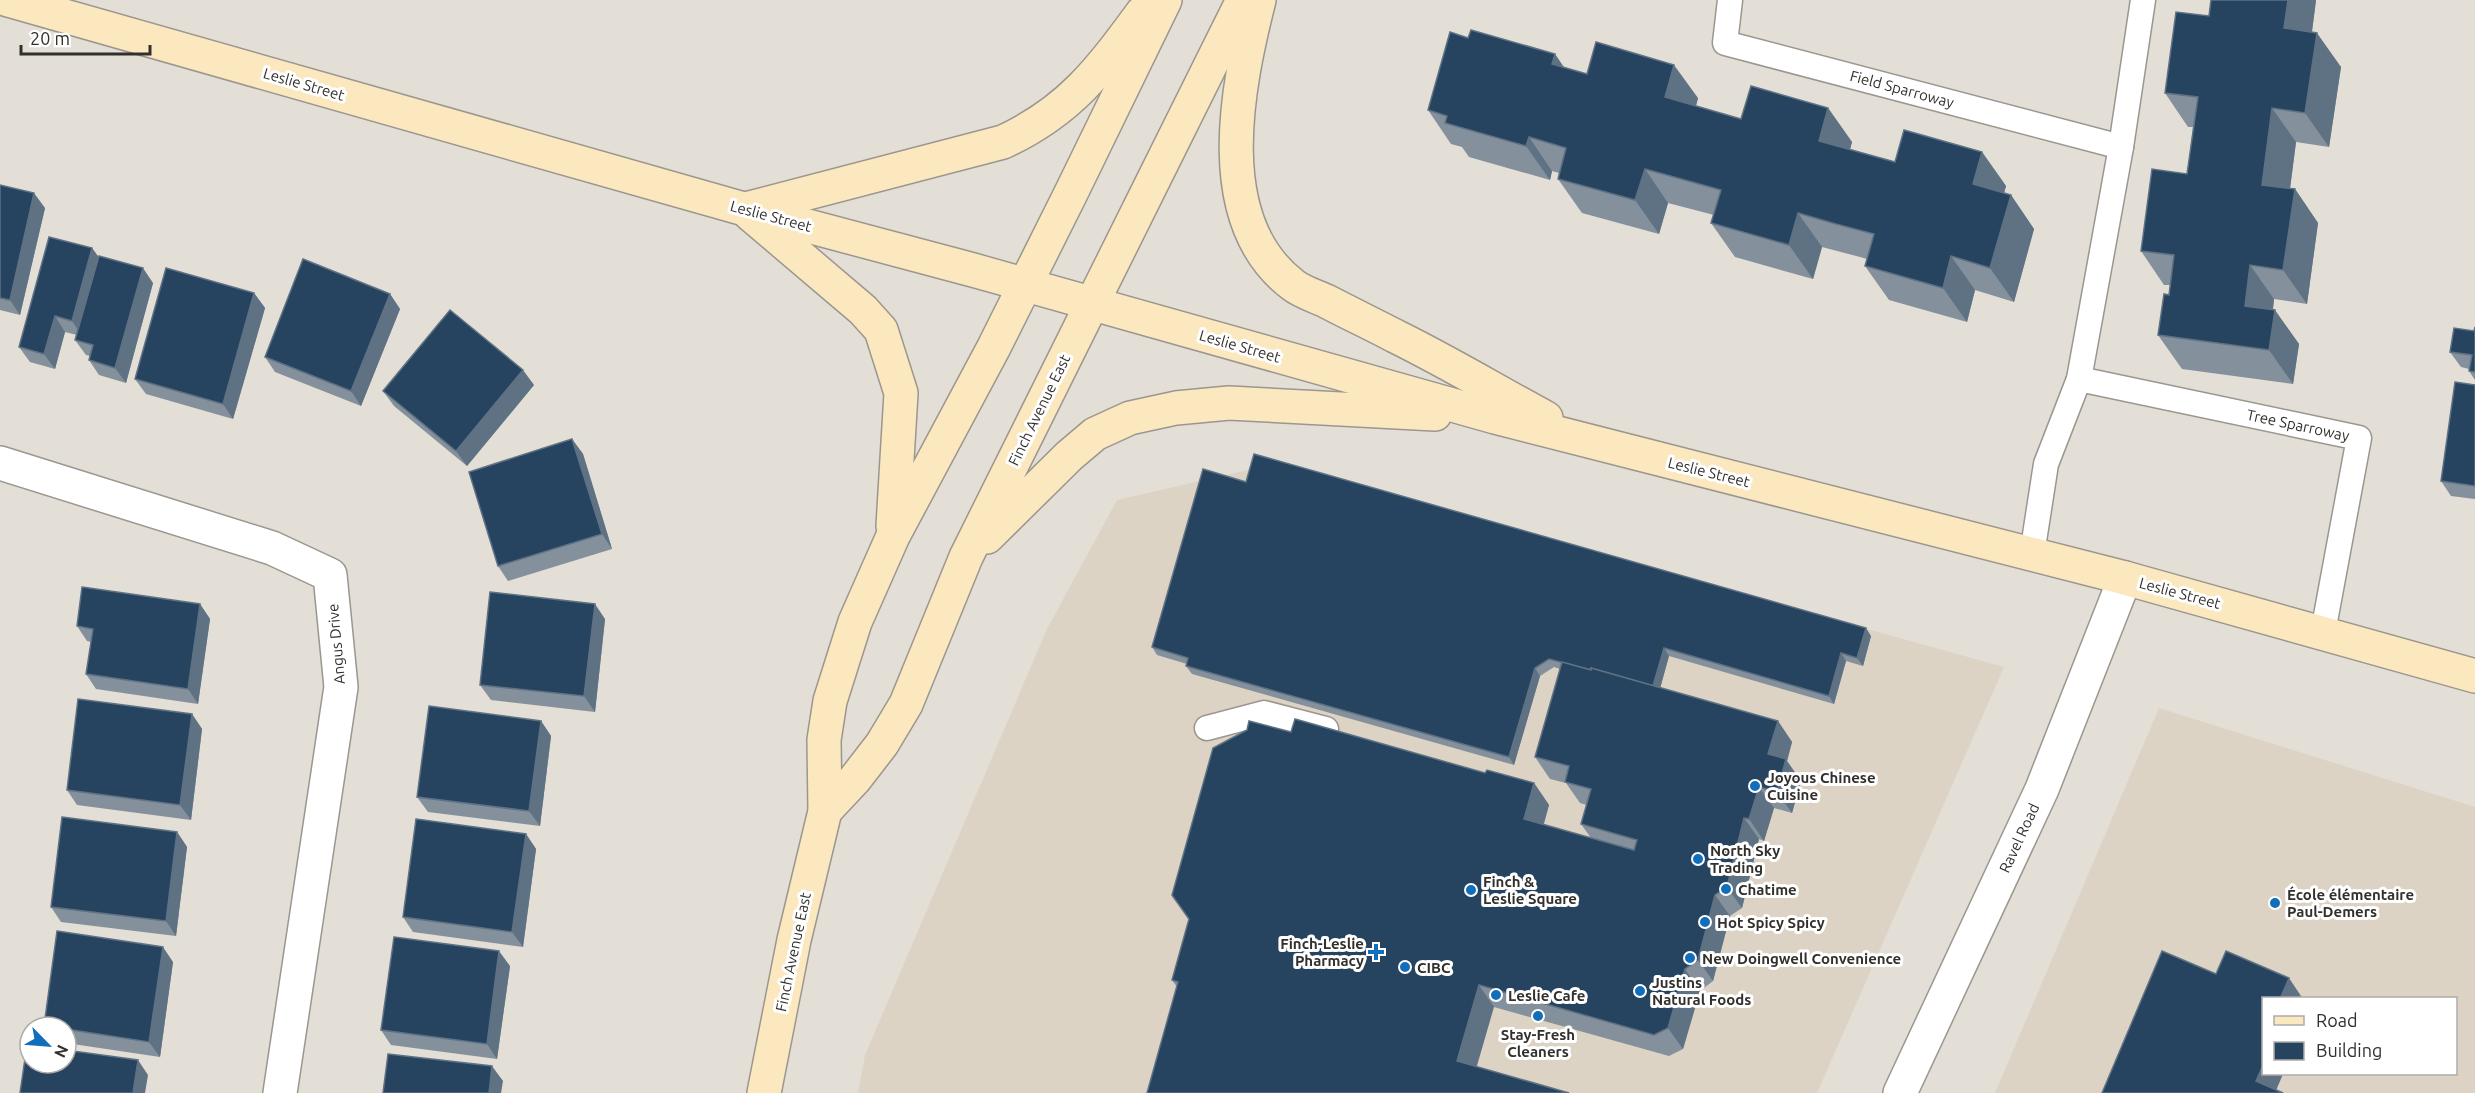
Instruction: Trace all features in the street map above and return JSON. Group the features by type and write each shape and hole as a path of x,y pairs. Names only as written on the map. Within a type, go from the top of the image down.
{"main road":[{"name":"Leslie Street","path":"8,0 744,209 1495,417 2125,578 2475,676"},
{"path":"744,209 1003,142 1032,128 1066,104 1100,70 1152,0"},
{"name":"Finch Avenue East","path":"764,1093 794,940 825,811 824,740 830,701 855,622 892,536 1025,285 1165,0"},
{"name":"Finch Avenue East","path":"825,811 855,779 882,744 906,704 966,557 1243,0"},
{"path":"1259,0 1240,91 1235,148 1239,184 1247,219 1267,259 1294,286 1409,343 1587,441"},
{"path":"744,209 863,310 881,330 901,393 892,536"},
{"path":"966,557 1069,456 1095,435 1130,418 1176,408 1229,403 1495,417"}],"street":[{"name":"Angus Drive","path":"0,463 272,548 330,575 341,687 279,1093"},
{"name":"Ravel Road","path":"1900,1093 2042,789 2125,578"}],"lane":[{"name":"Field Sparroway","path":"1730,0 1725,43 2121,147"},
{"path":"2032,554 2046,464 2079,379 2121,147 2143,0"},
{"name":"Tree Sparroway","path":"2079,379 2359,438 2323,632"},
{"path":"1207,728 1264,712 1345,735"}],"shaded area":[{"path":"1274,464 2004,667 1817,1093 858,1093 865,1055 1047,629 1117,500"},
{"name":"École élémentaire Paul-Demers","path":"2159,708 2475,807 2475,1093 1995,1093"}],"building":[{"path":"2211,0 2288,0 2284,28 2317,33 2305,113 2272,108 2262,185 2295,189 2283,270 2250,265 2245,306 2275,310 2269,350 2158,335 2164,294 2169,295 2174,255 2141,251 2152,169 2187,174 2198,97 2165,93 2176,12 2209,16"},
{"path":"1471,30 1555,54 1552,64 1587,74 1596,42 1674,65 1665,97 1741,119 1751,86 1828,108 1819,141 1895,162 1904,130 1982,152 1973,184 2011,195 1990,268 1951,256 1943,288 1865,266 1874,234 1798,213 1789,245 1711,223 1721,190 1645,169 1635,200 1558,179 1566,148 1529,137 1526,146 1445,123 1447,116 1428,110 1450,32 1468,38"},
{"path":"0,185 34,193 10,300 0,298"},
{"path":"49,237 92,248 72,321 55,316 44,354 19,347"},
{"path":"99,256 143,268 115,368 89,360 93,345 75,340"},
{"path":"303,259 390,294 351,391 265,357"},
{"path":"166,268 254,293 223,404 135,379"},
{"path":"450,310 523,370 456,451 383,391"},
{"path":"2475,327 2475,372 2469,371 2472,355 2450,352 2454,328 2474,331"},
{"path":"2455,382 2475,385 2475,486 2441,481"},
{"path":"572,439 602,534 498,566 469,472"},
{"path":"1254,454 1866,628 1857,658 1841,653 1829,696 1664,648 1653,686 1591,668 1591,670 1549,659 1535,668 1509,757 1186,666 1188,658 1152,647 1203,469 1246,482"},
{"path":"82,587 200,604 188,689 86,674 93,629 77,626"},
{"path":"490,592 595,604 584,696 480,685"},
{"name":"Finch & Leslie Square","path":"1562,662 1591,670 1591,668 1778,721 1768,754 1786,759 1777,792 1759,787 1749,819 1744,818 1727,887 1715,895 1698,960 1685,969 1668,1028 1654,1035 1479,985 1457,1061 1569,1093 1147,1093 1178,982 1172,980 1189,919 1172,895 1213,748 1247,730 1249,721 1291,732 1295,719 1485,773 1487,770 1534,783 1524,819 1634,850 1637,840 1581,824 1591,789 1565,782 1569,766 1535,757"},
{"path":"78,699 192,714 180,805 67,790"},
{"path":"429,706 541,721 529,811 417,797"},
{"path":"62,817 177,832 166,921 51,907"},
{"path":"416,819 526,834 512,932 403,917"},
{"path":"57,931 163,947 149,1042 78,1031 78,1015 46,1015"},
{"path":"394,937 499,951 487,1044 381,1030"},
{"path":"2162,951 2216,974 2226,951 2289,978 2281,997 2262,997 2262,1068 2256,1081 2283,1093 2102,1093"},
{"path":"78,1052 138,1060 133,1093 20,1093 23,1075 78,1075"},
{"path":"388,1054 492,1066 489,1093 383,1093"}],"place":[{"name":"Joyous Chinese Cuisine","path":"1755,786"},
{"name":"North Sky Trading","path":"1698,859"},
{"name":"Chatime","path":"1726,889"},
{"name":"Finch & Leslie Square","path":"1471,890"},
{"name":"École élémentaire Paul-Demers","path":"2275,903"},
{"name":"Hot Spicy Spicy","path":"1705,922"},
{"name":"Finch-Leslie Pharmacy","path":"1376,952"},
{"name":"New Doingwell Convenience","path":"1690,958"},
{"name":"CIBC","path":"1405,967"},
{"name":"Justins Natural Foods","path":"1640,991"},
{"name":"Leslie Cafe","path":"1496,995"},
{"name":"Stay-Fresh Cleaners","path":"1538,1016"}]}
